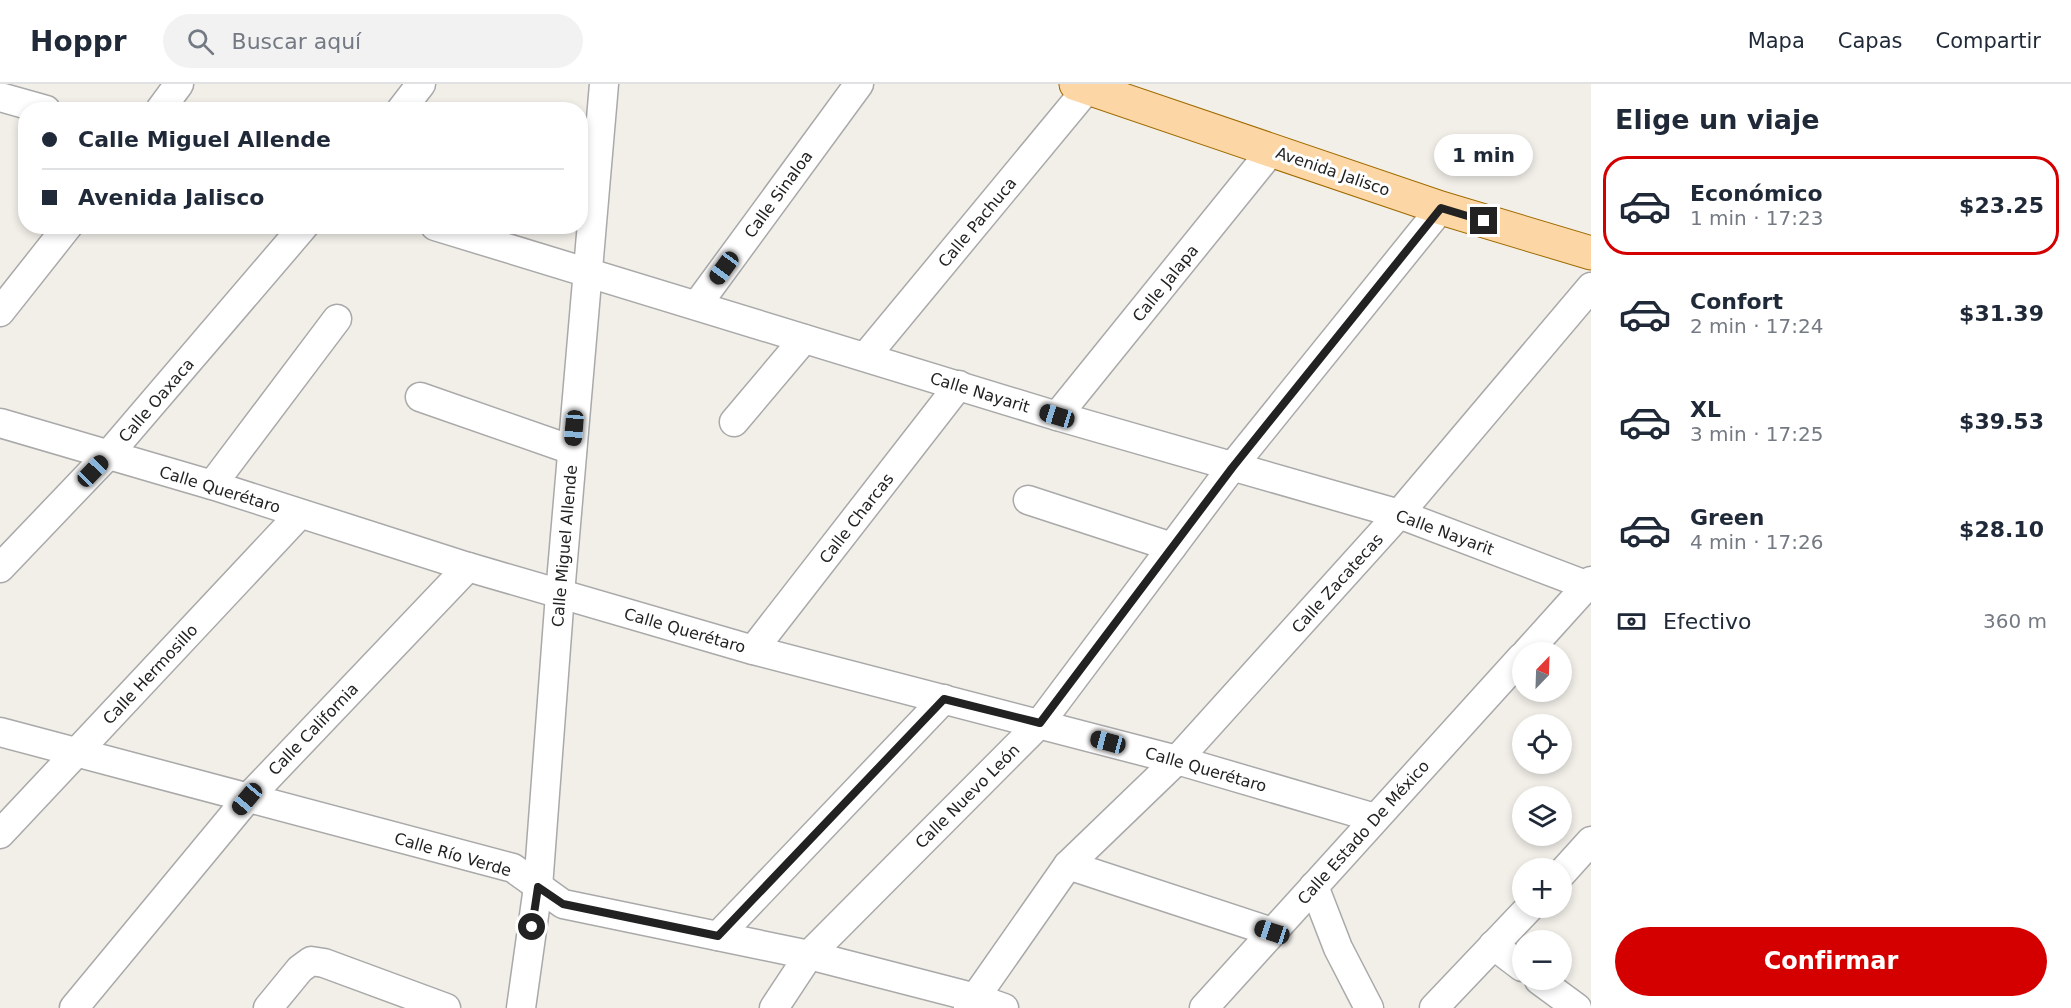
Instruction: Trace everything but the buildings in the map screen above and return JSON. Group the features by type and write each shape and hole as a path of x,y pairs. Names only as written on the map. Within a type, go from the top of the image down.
{"main road":[{"name":"Avenida Jalisco","path":"1085,85 1441,208 1591,253"}],"street":[{"path":"166,102 179,84"},
{"path":"407,102 421,84"},
{"name":"Calle Miguel Allende","path":"521,1008 538,887 560,594 604,84"},
{"name":"Calle Sinaloa","path":"697,305 859,84"},
{"name":"Calle Pachuca","path":"866,356 1085,85"},
{"path":"0,97 18,102"},
{"name":"Calle Jalapa","path":"1057,416 1272,150"},
{"name":"Calle Nuevo León","path":"774,1008 809,955 1040,723 1232,468 1441,208"},
{"path":"0,312 62,234"},
{"name":"Calle Oaxaca","path":"0,568 108,455 297,234"},
{"name":"Calle Nayarit","path":"461,234 1057,416 1399,514 1590,584"},
{"name":"Calle Zacatecas","path":"972,1003 1068,865 1177,760 1399,514 1591,287"},
{"path":"212,485 337,320"},
{"path":"734,422 804,339"},
{"name":"Calle Charcas","path":"753,650 959,385"},
{"path":"420,397 572,450"},
{"name":"Calle Querétaro","path":"0,423 212,485 468,567 753,650 1177,760 1375,819"},
{"path":"1028,500 1172,547"},
{"name":"Calle Hermosillo","path":"0,834 300,514"},
{"name":"Calle California","path":"74,1008 247,799 468,567"},
{"path":"1536,642 1590,584"},
{"name":"Calle Estado De México","path":"1204,1008 1512,668"},
{"path":"718,936 944,699"},
{"name":"Calle Río Verde","path":"0,732 513,868 563,904 809,955 972,1003 1005,1008"},
{"path":"1572,862 1591,841"},
{"path":"1068,865 1272,932"},
{"path":"1314,886 1338,948 1369,1008"},
{"path":"1434,1008 1519,918"},
{"path":"1493,945 1512,959"},
{"path":"268,1008 300,969 311,962 324,963 446,1008"},
{"path":"1553,990 1577,1008"}],"route":[{"path":"532,927 538,887 563,904 718,936 944,699 1040,723 1232,468 1441,208 1484,221"}]}
